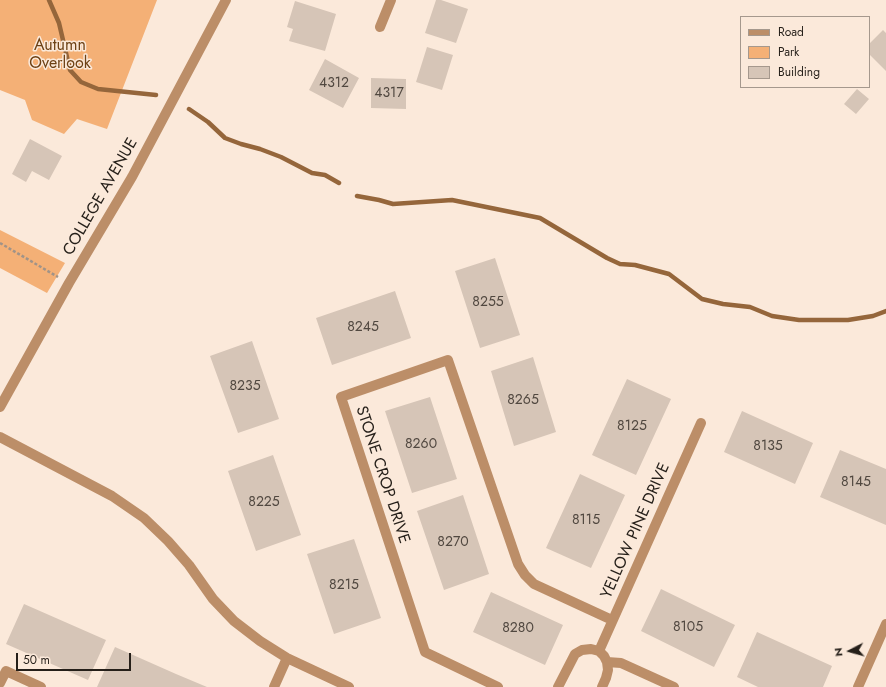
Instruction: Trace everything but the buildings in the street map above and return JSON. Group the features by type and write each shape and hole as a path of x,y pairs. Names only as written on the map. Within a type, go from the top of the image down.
{"street":[{"name":"COLLEGE AVENUE","path":"0,407 68,283 132,177 226,0"},
{"path":"380,27 391,0"},
{"name":"STONE CROP DRIVE","path":"498,687 425,652 341,398 448,360 518,564 525,576 534,584 612,620"},
{"name":"YELLOW PINE DRIVE","path":"599,651 700,423"},
{"path":"0,437 112,496 144,518 168,541 189,565 213,599 234,620 260,641 287,658 349,687"},
{"path":"858,687 886,624"},
{"path":"558,687 575,654 582,650 591,649 599,651 607,662 608,670 602,687"},
{"path":"274,687 287,658"},
{"path":"607,662 621,663 674,687"},
{"path":"0,683 6,671 41,687"}],"path":[{"path":"0,243 68,283"}],"green space":[{"name":"Autumn Overlook","path":"0,0 157,0 107,129 77,119 64,134 32,120 25,100 0,90"},
{"path":"0,230 65,263 47,293 0,268"}],"waterway":[{"path":"49,0 59,23 70,70 81,82 98,89 156,95"},
{"path":"189,109 208,122 225,138 281,157 312,173 325,175 339,183"},
{"path":"357,196 393,204 452,200 540,218 607,258 620,264 635,265 669,274 702,299 723,304 750,307 772,316 799,320 848,320 873,316 886,311"}]}
